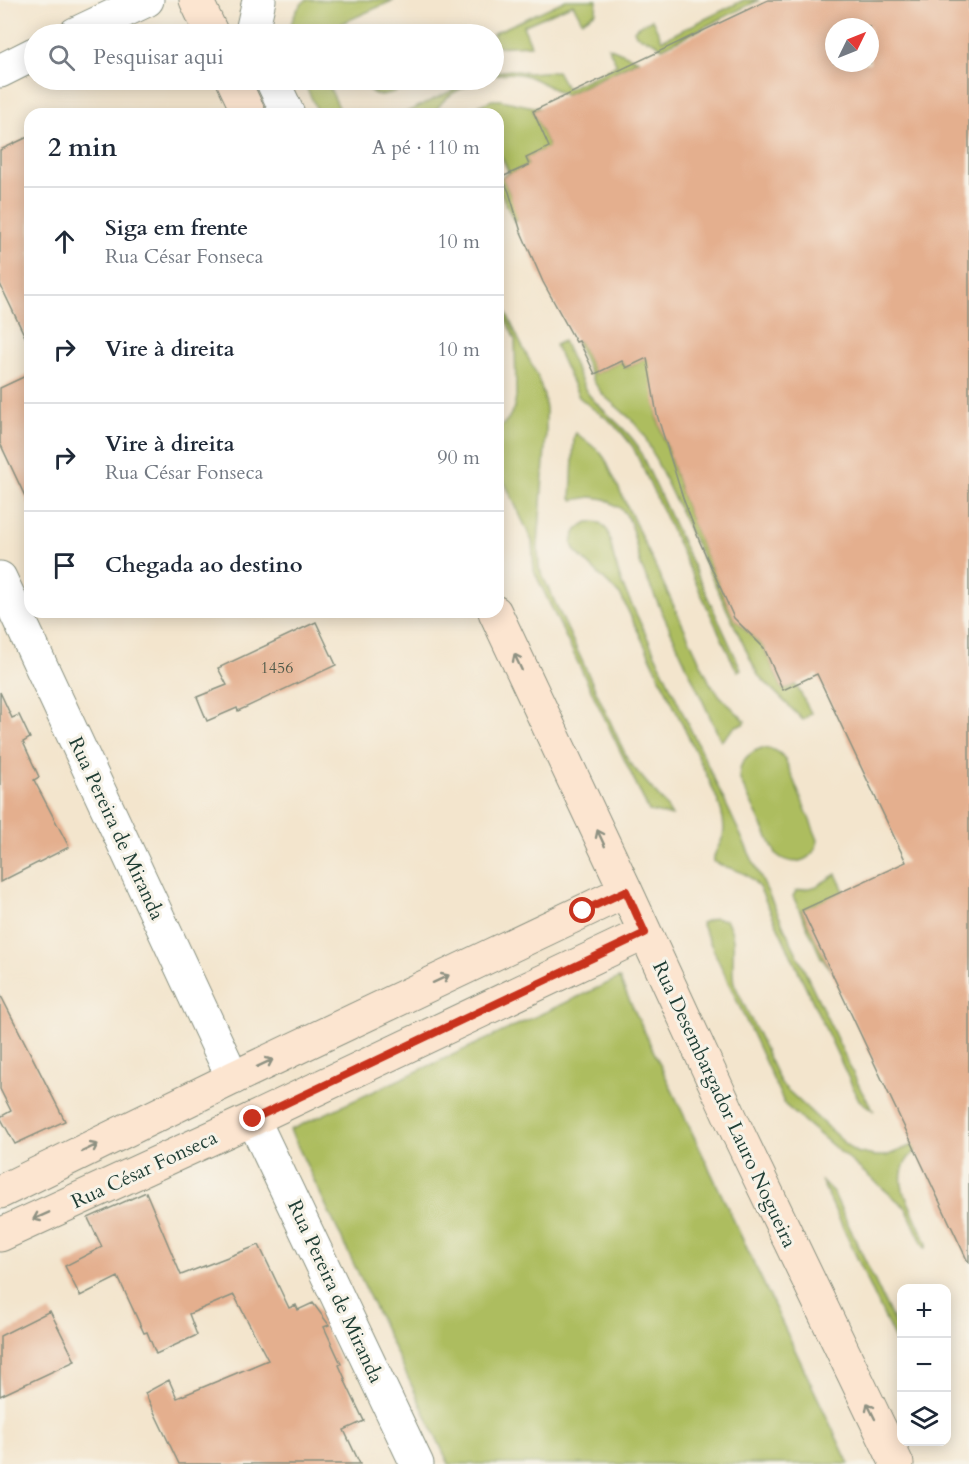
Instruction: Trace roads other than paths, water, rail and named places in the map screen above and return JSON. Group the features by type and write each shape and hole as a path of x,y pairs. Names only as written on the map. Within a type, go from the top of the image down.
{"street":[{"path":"96,24 147,0"},
{"path":"196,0 207,24"},
{"path":"254,24 259,0"},
{"path":"0,71 24,59"},
{"path":"238,90 246,108"},
{"path":"277,90 285,108"},
{"name":"Rua Pereira de Miranda","path":"0,578 233,1078"},
{"name":"Rua Desembargador Lauro Nogueira","path":"498,618 734,1125 897,1464"},
{"name":"Rua César Fonseca","path":"0,1192 626,891"},
{"name":"Rua César Fonseca","path":"0,1235 253,1119 645,933"},
{"name":"Rua Pereira de Miranda","path":"253,1119 417,1464"}]}
